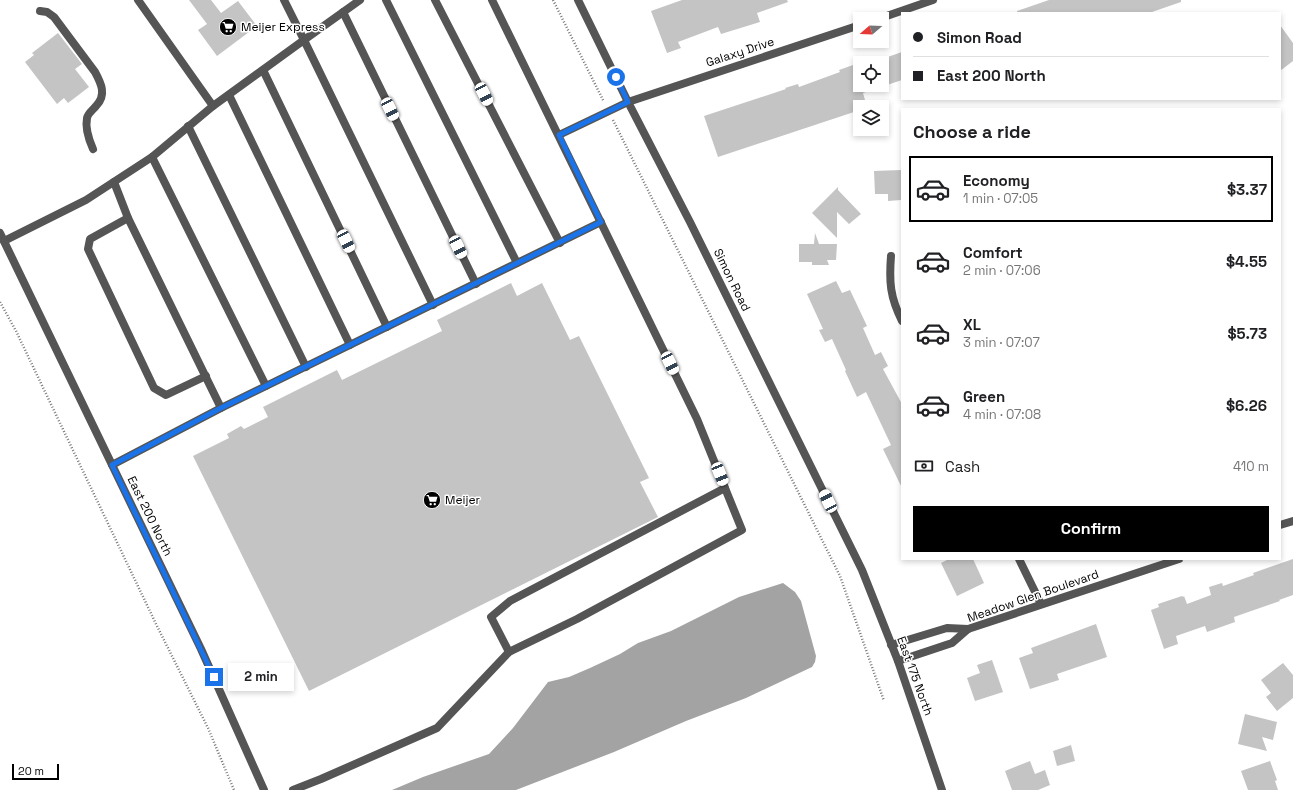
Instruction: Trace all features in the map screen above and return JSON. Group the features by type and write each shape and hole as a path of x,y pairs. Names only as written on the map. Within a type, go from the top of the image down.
{"street":[{"path":"138,0 213,106"},
{"path":"284,0 433,305"},
{"path":"4,241 86,200 152,157 213,106 360,0"},
{"path":"386,0 517,263"},
{"path":"435,0 560,242"},
{"path":"293,790 437,728 509,652 577,619 742,530 697,419 492,0"},
{"name":"Simon Road","path":"578,0 628,102 690,222 862,570"},
{"path":"889,15 933,0"},
{"path":"40,11 47,12 54,17 100,81 102,88 101,101 91,111 87,118 89,139 93,149"},
{"path":"343,12 476,284"},
{"name":"Galaxy Drive","path":"559,135 628,102 853,27"},
{"path":"263,70 387,327"},
{"path":"229,94 350,345"},
{"path":"188,126 306,367"},
{"path":"152,157 266,386"},
{"path":"114,182 128,218 221,408"},
{"path":"128,218 90,239 88,249 154,388 166,395 206,376"},
{"path":"112,465 221,408 601,222"},
{"name":"East 200 North","path":"0,233 201,649 264,790"},
{"path":"891,256 891,290 894,305 901,319"},
{"path":"509,652 491,617 510,600 725,488"},
{"path":"1281,525 1293,521"},
{"path":"1019,560 1041,604"},
{"name":"Meadow Glen Boulevard","path":"898,661 952,643 968,629 1176,560"},
{"name":"East 175 North","path":"862,570 898,661 942,790"},
{"path":"891,645 947,628 968,629"}],"path":[{"path":"553,0 590,73"},
{"path":"625,142 840,576 884,701"},
{"path":"0,302 16,331 157,626 208,728 234,790"}],"shaded area":[{"path":"783,583 795,592 801,601 816,656 812,667 746,698 516,790 392,790 423,777 489,754 513,728 548,682 569,677 590,668 620,654 638,643 671,631 739,597"}],"building":[{"path":"189,0 211,0 221,13 238,1 257,26 217,56 198,30 207,24"},
{"path":"682,0 787,0 788,2 757,13 760,22 721,34 718,27 678,42 681,48 667,53 651,11"},
{"path":"1049,0 1181,0 1181,2 1152,12 1017,11"},
{"path":"1281,26 1293,43 1293,61 1281,70"},
{"path":"58,33 82,64 75,69 89,87 68,103 64,98 57,104 25,62 34,55 32,53"},
{"path":"901,52 901,80 889,84 889,56"},
{"path":"853,65 853,92 866,92 863,93 865,100 853,100 853,112 718,157 704,116 798,84 799,87 840,72 839,70"},
{"path":"901,170 901,200 888,201 888,194 875,194 874,171"},
{"path":"838,187 838,190 861,214 849,224 837,212 837,238 812,213"},
{"path":"815,233 819,244 837,244 836,260 827,260 829,265 812,265 812,262 799,262 799,244 814,244"},
{"path":"836,281 842,293 850,290 867,326 863,328 875,355 881,352 888,366 883,369 901,402 901,486 883,449 891,445 866,392 857,397 832,339 825,342 819,330 823,329 807,294"},
{"name":"Meijer","path":"511,283 517,296 542,283 570,340 579,336 649,478 640,482 658,517 309,691 193,456 229,438 227,434 241,426 244,429 268,417 263,407 337,370 342,380 442,331 437,320"},
{"path":"1293,559 1293,595 1234,617 1235,622 1207,632 1205,626 1176,636 1178,644 1164,649 1151,610 1159,607 1158,604 1184,596 1187,604 1211,595 1209,587 1222,583 1223,586 1254,575 1253,573"},
{"path":"947,560 973,560 984,583 957,596 941,563"},
{"path":"1096,624 1107,657 1057,674 1059,680 1030,689 1019,658 1033,653 1031,648"},
{"path":"992,660 1003,692 975,701 967,678 980,673 977,665"},
{"path":"1283,663 1293,675 1293,698 1277,711 1266,697 1271,693 1261,680"},
{"path":"1245,714 1277,722 1273,740 1262,737 1267,751 1238,744"},
{"path":"1071,745 1075,761 1057,766 1053,751"},
{"path":"1030,761 1035,774 1045,770 1050,785 1038,790 1012,790 1005,771"},
{"path":"1270,761 1277,780 1275,781 1278,790 1248,790 1241,771"}],"place":[{"name":"Meijer Express","path":"228,27"},
{"name":"Meijer","path":"432,500"}],"route":[{"path":"214,677 112,465 221,408 601,222 559,135 628,102 616,77"}]}
